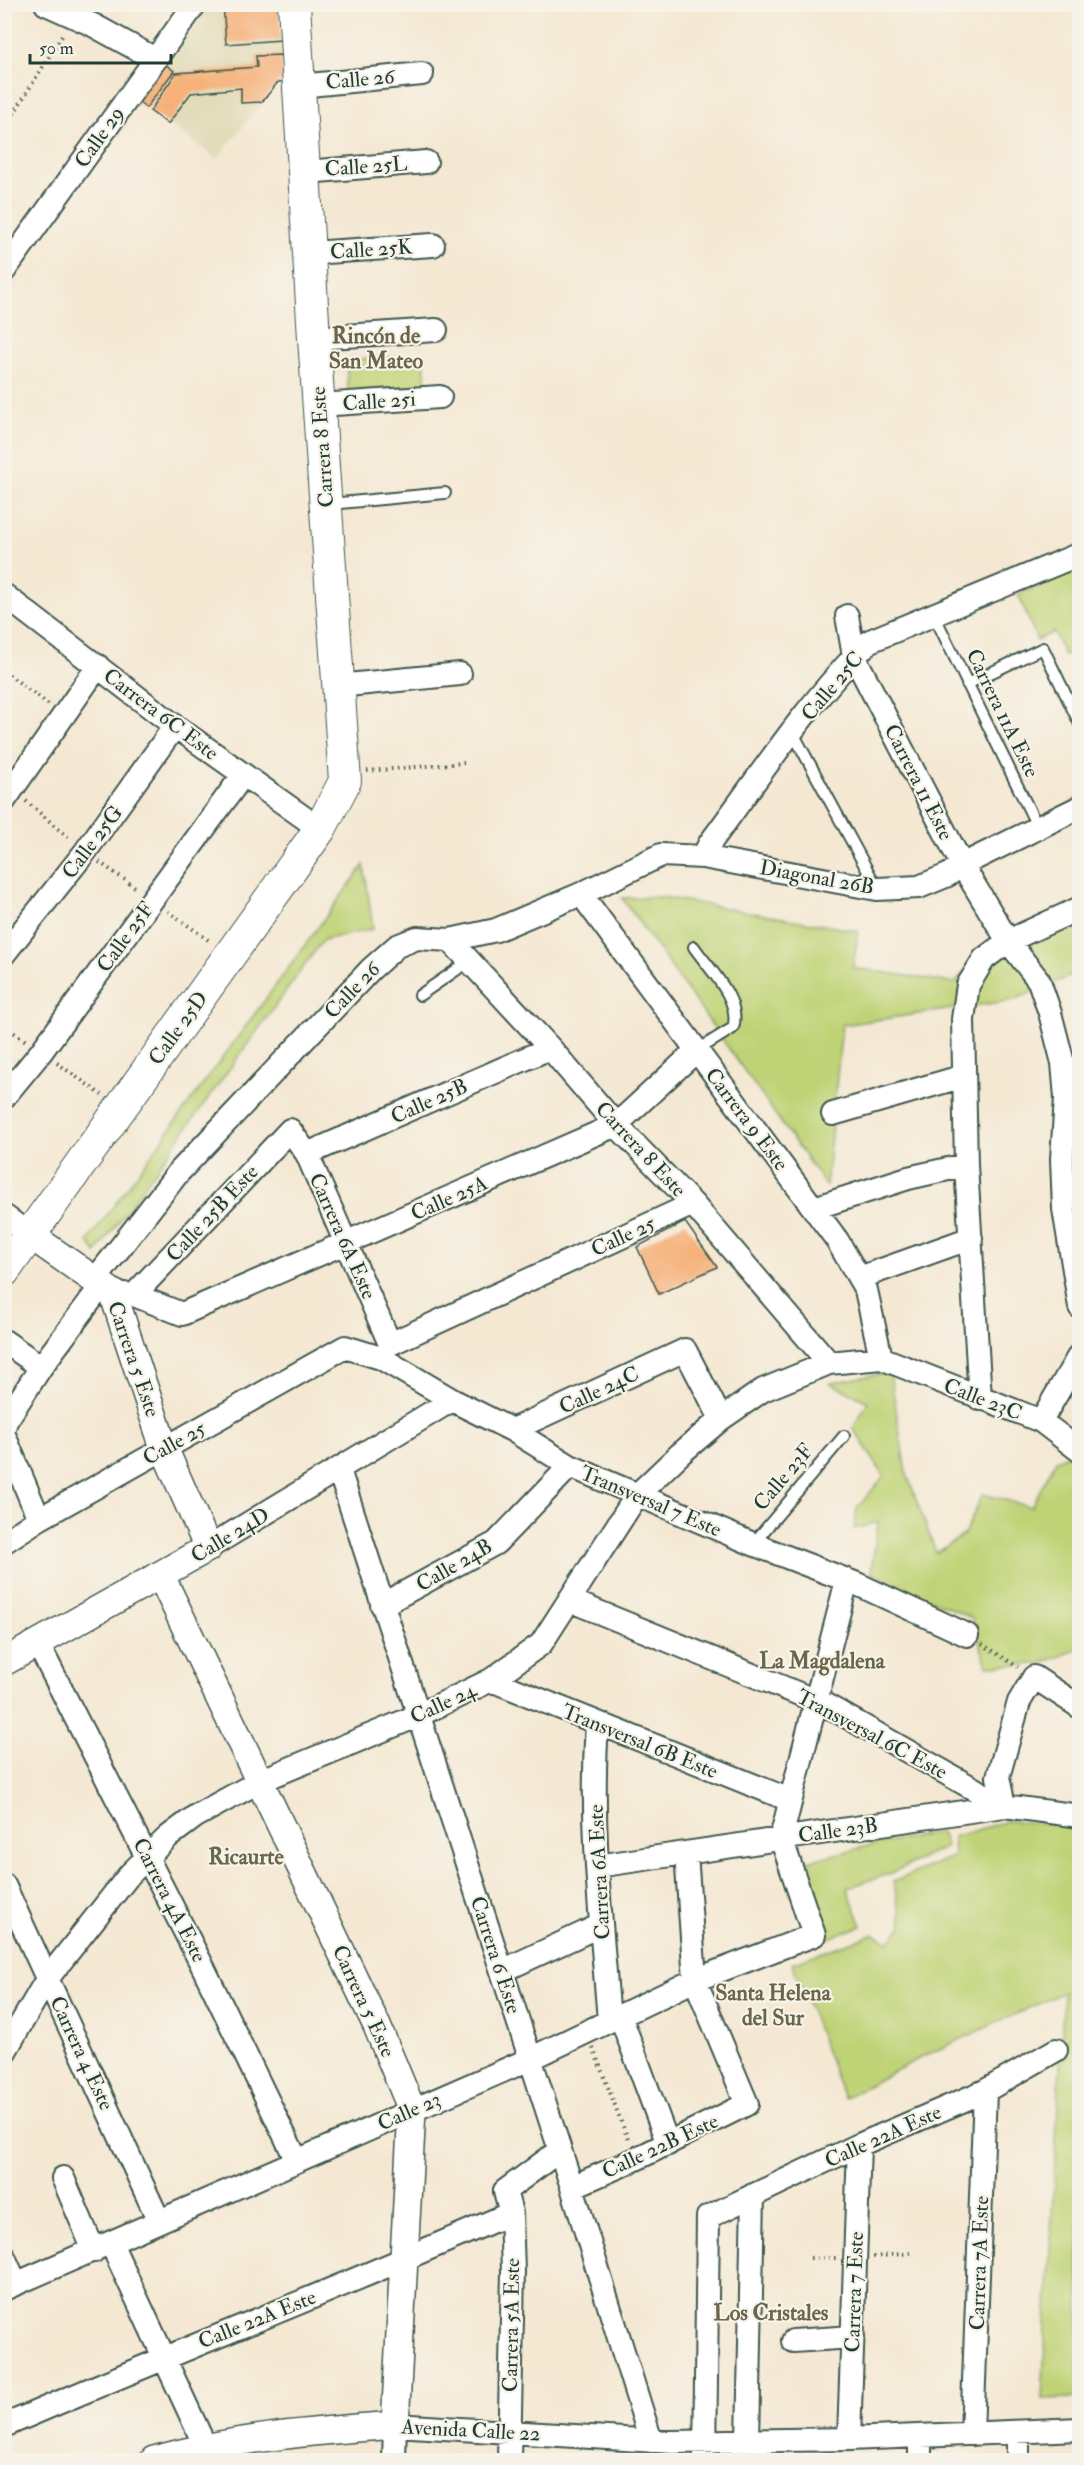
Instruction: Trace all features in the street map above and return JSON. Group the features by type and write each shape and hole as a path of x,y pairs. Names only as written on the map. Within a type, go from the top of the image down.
{"main road":[{"name":"Carrera 8 Este","path":"294,4 337,686 346,777"},
{"name":"Calle 25D","path":"4,1271 320,829 346,777"}],"street":[{"path":"46,4 154,58"},
{"name":"Calle 29","path":"4,271 154,58 195,4"},
{"name":"Calle 26","path":"299,86 422,74"},
{"name":"Calle 25L","path":"306,172 426,162"},
{"name":"Calle 25K","path":"310,253 432,245"},
{"path":"314,338 436,330"},
{"name":"Calle 25i","path":"319,405 440,397"},
{"name":"Calle 25C","path":"703,857 710,843 793,733 854,656 870,641 1080,554"},
{"name":"Carrera 6C Este","path":"4,595 175,726 320,829"},
{"name":"Carrera 11 Este","path":"847,616 854,656 962,865 1008,941 1039,981 1063,1063 1066,1098 1062,1159 1064,1209 1080,1307"},
{"path":"9,795 98,666"},
{"path":"337,686 460,674"},
{"name":"Calle 25G","path":"4,954 85,852 175,726"},
{"name":"Calle 25F","path":"4,1097 41,1052 243,775"},
{"path":"962,865 1080,807"},
{"name":"Calle 26","path":"111,1289 178,1173 371,969 397,946 417,938 450,940 496,930 581,894 661,855 703,857"},
{"name":"Diagonal 26B","path":"703,857 877,889 919,887 948,875 962,865"},
{"name":"Carrera 9 Este","path":"581,894 814,1208 860,1278 866,1290 880,1358"},
{"path":"980,1399 966,1165 963,1019 968,985 984,960 1008,941 1080,908"},
{"name":"Carrera 8 Este","path":"450,940 550,1048 616,1125 693,1204 829,1363"},
{"name":"Calle 25B","path":"307,1154 550,1048"},
{"name":"Calle 25A","path":"111,1289 182,1314 616,1125 696,1051"},
{"path":"834,1114 964,1076"},
{"name":"Calle 25B Este","path":"5,1428 41,1367 111,1289 290,1130"},
{"name":"Carrera 6A Este","path":"290,1130 307,1154 348,1243 385,1351"},
{"path":"814,1208 908,1178 966,1165"},
{"name":"Calle 25","path":"385,1351 693,1204"},
{"name":"Carrera 5 Este","path":"4,1216 111,1289 164,1448 208,1548"},
{"path":"860,1278 970,1238"},
{"path":"4,1341 41,1367"},
{"name":"Calle 25","path":"4,1542 39,1519 345,1347"},
{"name":"Transversal 7 Este","path":"345,1347 385,1351 452,1400 512,1430 570,1466 753,1544 847,1580 967,1635"},
{"name":"Calle 24C","path":"512,1430 685,1350 721,1419"},
{"path":"1041,1421 1080,1354"},
{"name":"Calle 24","path":"4,2053 47,1979 130,1874 196,1816 260,1780 417,1716 491,1680 541,1644 637,1495 721,1419 763,1390 829,1363 880,1358"},
{"name":"Calle 23C","path":"880,1358 1041,1421 1080,1451"},
{"name":"Calle 24D","path":"4,1662 161,1576 452,1400"},
{"path":"5,1428 39,1519"},
{"name":"Calle 24B","path":"382,1605 496,1543 570,1466"},
{"name":"Carrera 6 Este","path":"339,1470 417,1716 572,2187 651,2441"},
{"name":"Carrera 5 Este","path":"161,1576 377,2026 412,2110 394,2460"},
{"path":"781,1838 847,1580"},
{"name":"Transversal 6C Este","path":"569,1600 816,1701 1004,1806"},
{"name":"Carrera 4A Este","path":"37,1642 148,1857 297,2161"},
{"path":"1004,1806 998,1777 1019,1702 1034,1677 1080,1707"},
{"name":"Transversal 6B Este","path":"491,1680 597,1725 790,1800"},
{"name":"Carrera 6A Este","path":"597,1725 594,1771 597,1866 601,1925 615,2017 668,2144"},
{"name":"Calle 23B","path":"597,1866 1004,1806 1080,1816"},
{"name":"Calle 23","path":"10,2287 530,2059 695,1980 814,1935 781,1838"},
{"path":"686,1853 695,1980"},
{"name":"Carrera 4 Este","path":"4,1885 159,2221"},
{"path":"502,1971 601,1925"},
{"name":"Calle 22B Este","path":"572,2187 668,2144 747,2104 695,1980"},
{"name":"Calle 22A Este","path":"705,2451 708,2217 859,2145 985,2091 1056,2050"},
{"name":"Carrera 7A Este","path":"972,2434 985,2091"},
{"name":"Carrera 7 Este","path":"849,2439 859,2145"},
{"name":"Carrera 5A Este","path":"509,2460 513,2271 511,2213 505,2191 560,2150"},
{"path":"63,2178 162,2357 205,2446"},
{"path":"748,2442 753,2195"},
{"name":"Calle 22A Este","path":"4,2426 162,2357 405,2260 511,2213"},
{"path":"4,2257 10,2287"},
{"path":"793,2342 853,2337"},
{"name":"Avenida Calle 22","path":"154,2460 205,2446 316,2431 395,2425 651,2441 705,2451 748,2442 1080,2429"},
{"path":"1018,2433 1018,2460"},
{"path":"920,2436 920,2460"}],"lane":[{"path":"326,505 445,493"},
{"name":"Carrera 11A Este","path":"934,615 1038,828"},
{"path":"966,684 1043,648 1080,724"},
{"path":"793,733 877,889"},
{"path":"694,947 734,1005 736,1018 733,1028 696,1051"},
{"path":"420,995 468,962"},
{"name":"Calle 23F","path":"753,1544 844,1436"}],"path":[{"path":"4,129 74,17"},
{"path":"4,671 64,717"},
{"path":"346,777 464,763"},
{"path":"9,795 230,956"},
{"path":"4,1026 121,1108"},
{"path":"967,1635 1034,1677"},
{"path":"587,2032 636,2159"}],"shaded area":[{"path":"279,5 283,82 278,82 217,159 134,99 203,6"}],"green space":[{"path":"424,355 426,387 348,392 346,360"},
{"path":"1079,569 1079,648 1064,656 1054,632 1037,640 1018,594"},
{"path":"364,865 373,929 323,940 96,1253 88,1241"},
{"path":"662,897 858,931 853,968 955,983 984,949 1032,949 1031,936 1079,918 1079,972 1014,1000 842,1025 826,1186 622,898"},
{"path":"890,1372 906,1472 936,1553 964,1535 983,1494 1031,1507 1056,1460 1079,1450 1079,1649 1039,1664 987,1666 972,1618 871,1573 878,1522 854,1529 857,1508 884,1476 853,1428 868,1402 830,1383"},
{"path":"1007,1821 1079,1825 1079,2398 1042,2399 1064,1992 922,2057 844,2098 792,1963 874,1934 889,1942 903,1926 893,1882 954,1856 953,1837"},
{"path":"941,1832 946,1847 891,1873 847,1888 862,1926 826,1939 804,1862 880,1843"}],"building":[{"path":"279,4 281,40 226,44 223,5"},
{"path":"282,55 283,82 278,82 262,102 241,103 241,88 191,93 168,124 150,111 176,73 257,67 256,56"},
{"path":"162,62 174,71 146,108 134,99"},
{"path":"685,1222 717,1267 659,1294 637,1247"}],"district":[{"name":"Rincón de San Mateo","path":"376,348"},
{"name":"La Magdalena","path":"822,1660"},
{"name":"Ricaurte","path":"246,1856"},
{"name":"Santa Helena del Sur","path":"773,2004"},
{"name":"Los Cristales","path":"771,2312"}]}
